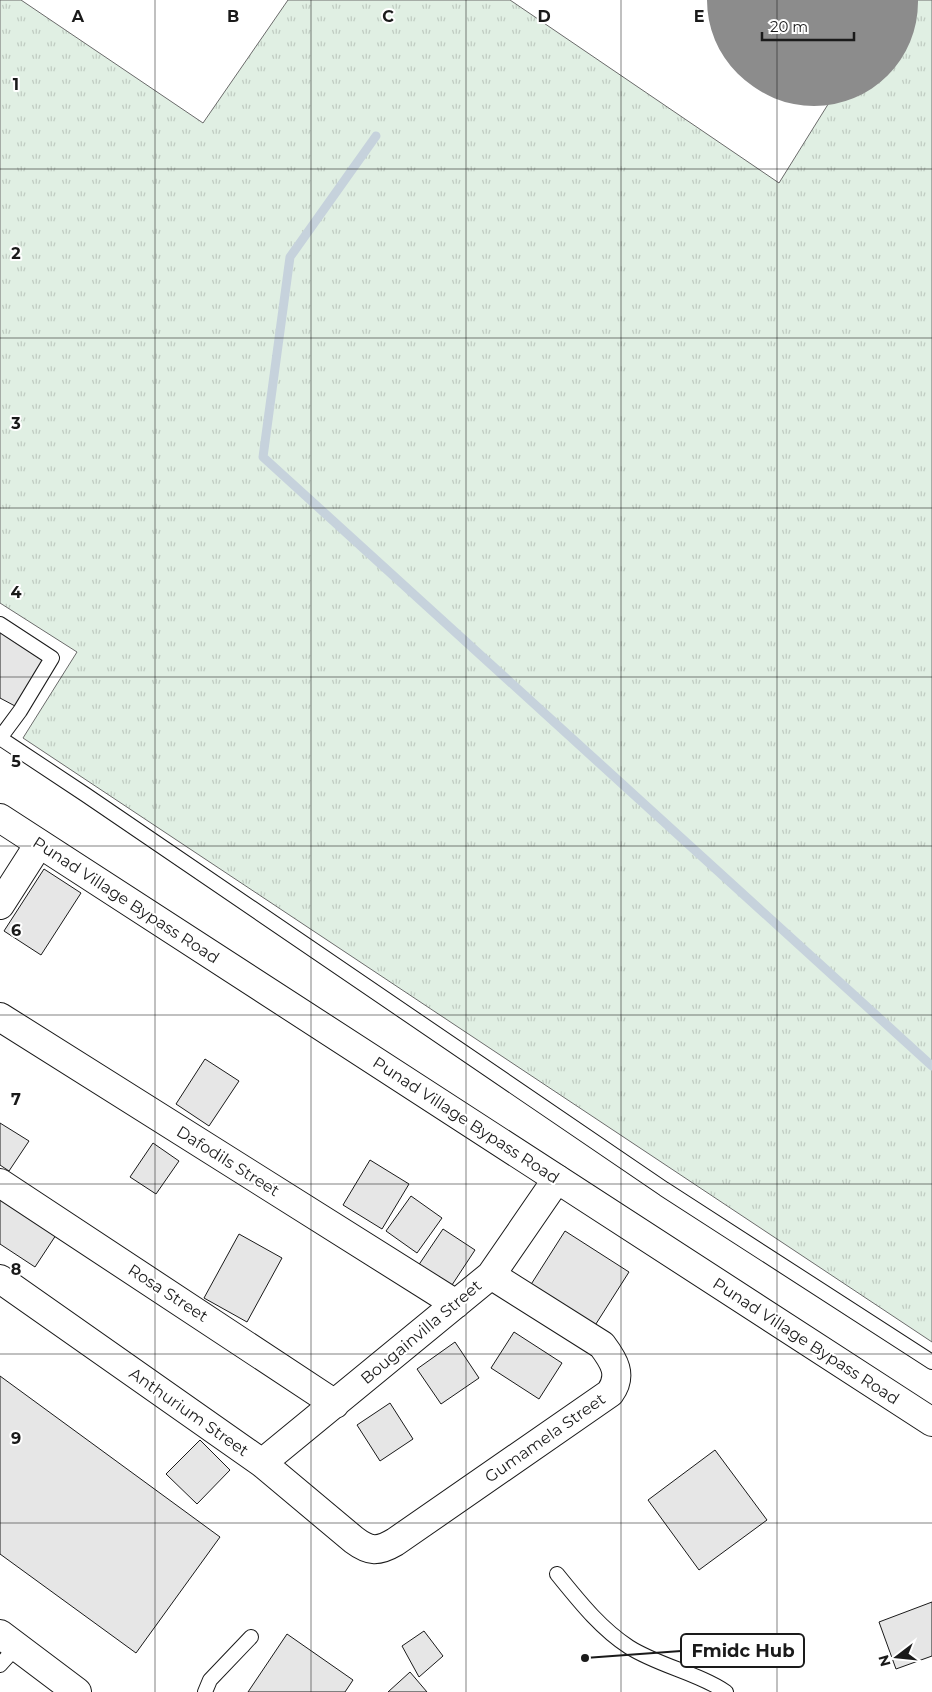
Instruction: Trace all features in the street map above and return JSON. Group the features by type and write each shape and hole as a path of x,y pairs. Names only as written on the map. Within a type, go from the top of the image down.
{"street":[{"name":"Punad Village Bypass Road","path":"0,818 932,1422"},
{"path":"0,905 39,844"},
{"name":"Dafodils Street","path":"0,1017 456,1304"},
{"name":"Bougainvilla Street","path":"262,1464 491,1275 557,1179"},
{"name":"Rosa Street","path":"0,1182 335,1404"},
{"name":"Gumamela Street","path":"374,1550 385,1548 395,1542 610,1394 616,1385 616,1371 612,1359 602,1346 491,1275"},
{"name":"Anthurium Street","path":"0,1279 262,1464 363,1547 374,1550"},
{"path":"6,1648 77,1692"}],"lane":[{"path":"0,624 52,658 20,711 0,738 664,1189 932,1362"},
{"path":"557,1574 593,1618 629,1647 668,1666 718,1686 726,1692"},
{"path":"204,1692 210,1680 250,1637"}],"green space":[{"path":"0,0 21,0 203,123 288,0 510,0 779,183 893,0 932,0 932,1342 23,738 77,652 0,603"}],"building":[{"path":"0,632 45,658 15,706 0,698"},
{"path":"44,869 81,893 41,955 4,931"},
{"path":"205,1059 239,1081 209,1126 176,1104"},
{"path":"0,1123 29,1141 9,1171 0,1165"},
{"path":"153,1143 179,1161 156,1194 130,1177"},
{"path":"370,1160 409,1184 382,1229 343,1205"},
{"path":"411,1196 442,1218 417,1253 386,1231"},
{"path":"0,1199 56,1235 35,1267 0,1244"},
{"path":"443,1229 475,1250 450,1288 418,1266"},
{"path":"565,1231 629,1272 594,1327 530,1286"},
{"path":"239,1234 282,1258 247,1322 204,1298"},
{"path":"514,1332 562,1363 539,1399 491,1368"},
{"path":"455,1342 479,1378 441,1404 417,1369"},
{"path":"0,1376 220,1537 136,1653 0,1554"},
{"path":"390,1403 413,1439 380,1461 357,1425"},
{"path":"200,1440 230,1470 197,1504 166,1474"},
{"path":"715,1450 767,1520 699,1570 648,1500"},
{"path":"932,1602 932,1656 896,1669 879,1622"},
{"path":"424,1631 443,1656 419,1677 402,1646"},
{"path":"287,1634 353,1680 345,1692 248,1692"},
{"path":"410,1672 427,1692 388,1692"}],"waterway":[{"path":"376,136 290,257 263,457 932,1066"}],"place":[{"name":"Fmidc Hub","path":"585,1658"}]}
